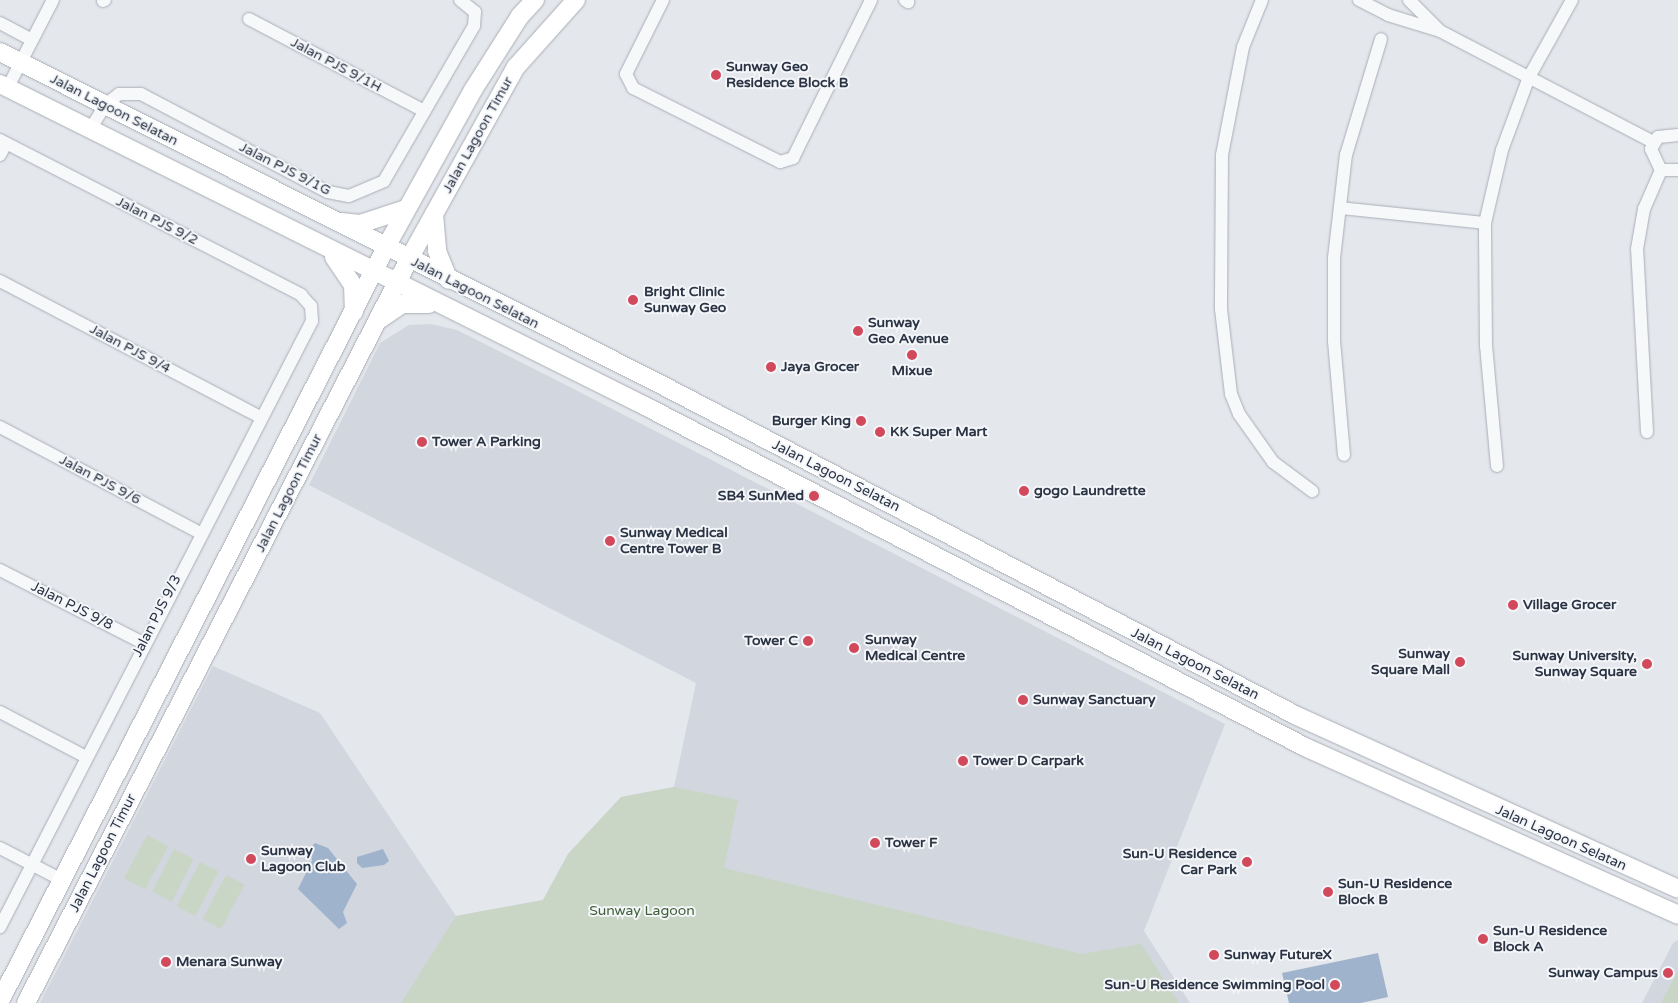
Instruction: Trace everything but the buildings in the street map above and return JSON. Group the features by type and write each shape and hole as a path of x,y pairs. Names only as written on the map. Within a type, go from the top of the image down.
{"main road":[{"name":"Jalan Lagoon Timur","path":"0,1001 406,209 504,40 535,0"},
{"name":"Jalan Lagoon Timur","path":"26,1003 408,259 516,67 576,0"},
{"name":"Jalan Lagoon Selatan","path":"0,52 333,222 386,247 1354,745 1675,888"},
{"name":"Jalan Lagoon Selatan","path":"4,85 374,274 662,415 1307,748 1670,912"},
{"path":"333,222 360,224 406,209"},
{"path":"434,214 436,251 449,280"},
{"path":"329,251 353,285 354,312"},
{"path":"377,322 402,304 437,305"},
{"path":"1670,912 1675,888"}],"street":[{"path":"4,85 21,62 53,0"},
{"name":"Jalan PJS 9/1G","path":"90,130 105,106 119,94 141,94 340,196 384,181 476,18 470,6 460,0"},
{"path":"663,0 626,74 633,88 780,162 793,158 871,0"},
{"path":"1262,0 1243,47 1222,155 1225,344 1231,394 1239,414 1273,462 1312,492"},
{"path":"1359,0 1388,15 1440,31 1653,142"},
{"path":"1409,0 1440,31"},
{"path":"1497,466 1486,346 1485,222 1502,150 1529,78 1572,0"},
{"name":"Jalan PJS 9/1H","path":"249,20 424,110"},
{"path":"0,23 32,40"},
{"path":"1344,455 1334,341 1334,258 1346,155 1381,39"},
{"path":"1662,170 1651,156 1653,142 1665,133 1678,135"},
{"path":"0,155 3,141"},
{"name":"Jalan PJS 9/2","path":"3,141 301,295 311,306"},
{"path":"1662,170 1678,170"},
{"path":"1647,432 1637,249 1644,208 1662,170"},
{"path":"1340,208 1485,222"},
{"name":"Jalan PJS 9/4","path":"0,281 260,417"},
{"name":"Jalan PJS 9/3","path":"0,927 84,756 312,321 311,306"},
{"name":"Jalan PJS 9/6","path":"0,427 200,532"},
{"name":"Jalan PJS 9/8","path":"0,570 143,643"},
{"path":"0,712 84,756"},
{"path":"0,848 62,880"}],"shaded area":[{"path":"431,324 457,330 1225,724 1144,931 1190,1003 40,1003 213,666 320,713 456,916 543,900 568,854 621,797 674,787 696,683 309,485 380,343 409,325"},
{"name":"Sunway Campus","path":"1678,940 1678,1003 1642,1003 1673,943"}],"green space":[{"name":"Sunway Lagoon","path":"674,787 738,800 724,868 1082,954 1141,944 1179,1003 401,1003 456,916 543,900 568,854 621,797"},
{"path":"147,835 168,846 145,890 124,878"},
{"path":"174,849 194,859 172,902 152,892"},
{"path":"200,862 219,872 195,916 177,906"},
{"path":"226,875 245,885 221,929 203,919"},
{"path":"1678,971 1678,1003 1661,1003"}],"water":[{"path":"315,843 328,848 357,884 343,912 347,923 339,929 298,889 312,861 310,848"},
{"path":"383,849 389,861 384,865 362,868 357,863 357,857"},
{"name":"Sun-U Residence Swimming Pool","path":"1378,953 1388,997 1361,1003 1289,1003 1282,973"}],"place":[{"name":"Sunway Geo Residence Block B","path":"716,75"},
{"name":"Bright Clinic Sunway Geo","path":"633,300"},
{"name":"Sunway Geo Avenue","path":"858,331"},
{"name":"Mixue","path":"912,355"},
{"name":"Jaya Grocer","path":"771,367"},
{"name":"Burger King","path":"861,421"},
{"name":"KK Super Mart","path":"880,432"},
{"name":"Tower A Parking","path":"422,442"},
{"name":"gogo Laundrette","path":"1024,491"},
{"name":"SB4 SunMed","path":"814,496"},
{"name":"Sunway Medical Centre Tower B","path":"610,541"},
{"name":"Village Grocer","path":"1513,605"},
{"name":"Tower C","path":"808,641"},
{"name":"Sunway Medical Centre","path":"854,648"},
{"name":"Sunway Square Mall","path":"1460,662"},
{"name":"Sunway University, Sunway Square","path":"1647,664"},
{"name":"Sunway Sanctuary","path":"1023,700"},
{"name":"Tower D Carpark","path":"963,761"},
{"name":"Tower F","path":"875,843"},
{"name":"Sunway Lagoon Club","path":"251,859"},
{"name":"Sun-U Residence Car Park","path":"1247,862"},
{"name":"Sun-U Residence Block B","path":"1328,892"},
{"name":"Sun-U Residence Block A","path":"1483,939"},
{"name":"Sunway FutureX","path":"1214,955"},
{"name":"Menara Sunway","path":"166,962"},
{"name":"Sunway Campus","path":"1668,973"},
{"name":"Sun-U Residence Swimming Pool","path":"1335,985"}]}
